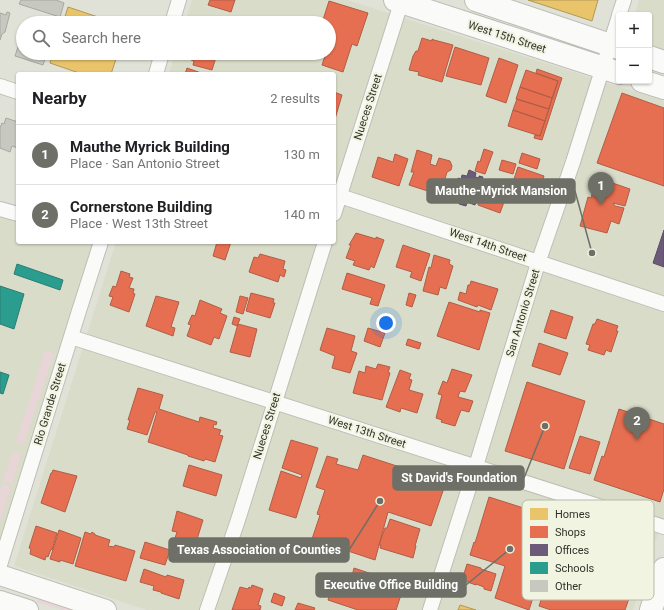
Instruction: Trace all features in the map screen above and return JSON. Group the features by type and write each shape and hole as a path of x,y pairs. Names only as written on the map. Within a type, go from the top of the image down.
{"main road":[{"path":"476,0 615,46"},
{"name":"West 15th Street","path":"399,1 611,71"},
{"path":"652,59 664,62"},
{"path":"651,84 664,88"},
{"path":"651,610 664,569"},
{"path":"0,575 106,610"},
{"path":"0,601 28,610"}],"street":[{"path":"174,16 179,0"},
{"name":"San Antonio Street","path":"620,12 624,0"},
{"name":"Nueces Street","path":"337,195 399,1"},
{"name":"San Antonio Street","path":"430,610 538,263 573,162 611,71 615,46"},
{"path":"157,72 160,60"},
{"path":"0,86 16,91"},
{"name":"West 14th Street","path":"337,195 664,304"},
{"path":"0,208 16,213"},
{"name":"Rio Grande Street","path":"0,565 101,244"},
{"name":"Nueces Street","path":"207,610 238,520 274,402 308,301 324,244"},
{"name":"West 13th Street","path":"71,337 581,500"},
{"name":"West 13th Street","path":"654,524 664,527"}],"shaded area":[{"path":"192,0 347,0 664,101 664,515 654,546 654,500 522,500 522,600 636,600 633,610 147,610 14,566 115,244 336,244 336,72 170,72 173,60 336,60 336,16 187,16"},
{"path":"639,0 664,0 664,52 652,48 652,12 636,12"},
{"path":"0,209 16,213 16,244 100,244 0,565"},
{"path":"45,350 54,354 24,444 16,442"},
{"path":"13,451 21,454 12,484 3,481"},
{"path":"2,484 11,487 0,522 0,490"},
{"path":"38,599 87,610 62,610 37,602"}],"building: Homes":[{"path":"528,0 598,0 592,21"},
{"path":"68,7 95,16 65,16"},
{"path":"51,60 116,60 112,72 76,72 50,63"},
{"path":"460,605 476,610 458,610"}],"building: Shops":[{"path":"210,0 235,0 231,12 208,5"},
{"path":"329,1 368,13 357,46 352,44 343,72 322,65 324,60 336,60 336,16 324,16"},
{"path":"422,38 432,41 432,39 453,45 442,82 418,75 419,72 409,70 413,56 416,51 418,51"},
{"path":"455,47 489,58 481,85 446,76"},
{"path":"499,58 518,65 506,103 486,96"},
{"path":"191,60 215,60 212,70 193,65 194,61"},
{"path":"187,68 198,72 186,72"},
{"path":"537,69 562,78 542,140 534,138 535,135 540,136 558,81 536,73"},
{"path":"526,70 558,81 552,98 520,87"},
{"path":"520,87 552,98 549,109 516,99"},
{"path":"336,93 342,95 336,116"},
{"path":"622,93 664,108 664,186 597,163"},
{"path":"517,99 549,109 545,121 513,110"},
{"path":"513,110 545,121 540,136 508,126"},
{"path":"484,149 493,152 485,174 475,171 478,161 480,162"},
{"path":"417,150 432,155 430,164 436,166 439,158 450,161 452,166 451,170 447,172 440,195 409,185 414,172 411,172"},
{"path":"522,153 540,159 537,169 519,163"},
{"path":"395,154 408,159 399,186 372,177 378,157 393,162"},
{"path":"502,160 516,164 513,174 499,170"},
{"path":"518,167 544,176 538,194 512,185"},
{"path":"595,177 630,189 625,206 613,203 615,206 624,208 619,224 611,221 607,233 580,226 588,197 591,198 593,191 590,191"},
{"path":"495,179 503,182 501,188 508,191 500,213 478,205 484,187 492,189"},
{"path":"356,233 384,240 374,268 371,266 369,270 353,265 355,261 346,258 351,245 349,245"},
{"path":"216,244 230,244 225,260 213,256"},
{"path":"403,245 430,254 421,281 410,277 412,272 396,267"},
{"path":"260,254 285,261 283,269 286,270 284,277 280,275 278,282 249,272 254,257 258,258"},
{"path":"434,255 450,260 449,264 453,266 446,289 440,287 438,295 423,291 429,267 431,268"},
{"path":"121,271 130,274 129,277 133,278 129,288 134,289 133,293 135,294 129,312 110,305 113,297 109,296 113,286 116,287"},
{"path":"347,273 385,285 378,306 370,304 372,298 342,289"},
{"path":"471,281 498,289 491,310 458,300 460,292 466,294 468,285 470,285"},
{"path":"251,293 274,299 273,303 275,303 270,318 246,311"},
{"path":"409,293 416,295 412,307 406,305"},
{"path":"156,296 179,302 171,327 175,328 173,336 146,326"},
{"path":"240,296 248,298 243,314 236,312"},
{"path":"200,300 222,309 220,313 227,316 219,339 214,337 211,345 187,336 191,325 188,324 192,315 195,316"},
{"path":"449,302 480,312 480,310 490,313 479,350 437,336"},
{"path":"551,310 573,317 566,339 544,332"},
{"path":"234,317 240,319 237,326 232,324"},
{"path":"597,319 618,326 616,331 618,331 611,352 606,350 604,355 588,350 590,345 586,344 593,324 595,324"},
{"path":"238,324 257,329 250,357 230,352"},
{"path":"327,328 355,336 351,351 357,353 350,373 332,368 335,356 320,350"},
{"path":"368,328 385,333 380,347 364,341"},
{"path":"408,339 421,343 419,349 406,345"},
{"path":"539,343 568,353 560,375 532,366"},
{"path":"378,364 390,367 388,372 390,373 382,400 353,393 359,371 365,373 366,366 376,369"},
{"path":"452,369 472,375 465,392 460,391 458,397 473,401 469,412 461,410 455,426 441,422 442,420 436,418 442,395 438,394 443,381 447,383"},
{"path":"400,370 411,374 409,379 412,380 409,390 423,394 417,413 401,408 400,412 386,407"},
{"path":"527,382 585,401 564,469 505,451"},
{"path":"138,388 163,395 159,409 199,422 200,417 217,422 216,425 214,424 213,428 221,430 219,435 223,436 215,462 205,459 204,461 148,442 157,412 155,412 147,435 127,429 130,420 128,420"},
{"path":"619,409 664,424 664,489 660,502 594,480 602,456 604,457"},
{"path":"580,436 600,442 590,474 569,468"},
{"path":"291,440 318,448 296,518 269,510 281,471 301,478 302,475 282,468"},
{"path":"363,455 446,482 431,526 388,512 375,560 312,539 320,515 317,514 325,490 316,487 327,456 338,459 336,464 358,470"},
{"path":"189,465 222,475 216,496 183,486"},
{"path":"53,470 77,476 65,512 41,503"},
{"path":"489,497 522,508 522,600 532,600 529,610 495,598 505,566 470,555 474,542 475,543"},
{"path":"177,511 203,520 193,552 170,545 171,541 174,541 177,532 172,531"},
{"path":"390,519 420,529 413,558 380,548 381,545 379,545"},
{"path":"36,526 57,533 52,550 51,549 48,557 46,556 45,560 30,554 31,549 29,548"},
{"path":"59,530 81,538 73,564 50,559"},
{"path":"85,532 91,534 92,532 95,535 110,540 108,546 114,547 115,545 135,551 126,581 75,566"},
{"path":"145,542 170,550 165,565 140,558"},
{"path":"467,564 496,574 491,591 484,589 484,587 462,580"},
{"path":"354,568 390,580 389,586 397,588 395,593 401,595 396,610 358,610 328,600 336,576 344,578 346,573 352,576"},
{"path":"144,569 166,577 167,575 184,580 179,599 153,590 154,586 140,582"},
{"path":"252,585 263,589 258,605 261,606 260,610 232,610 240,587 248,589 249,587 251,588"},
{"path":"274,593 285,597 282,606 271,602"},
{"path":"541,600 628,600 625,610 551,610 539,606"},
{"path":"298,603 315,608 314,610 295,610"}],"building: Offices":[{"path":"469,170 476,173 475,177 483,177 475,205 467,202 466,206 459,204 460,200 452,197 458,178 461,179 462,175 467,176"},
{"path":"664,230 664,267 653,263"}],"building: Schools":[{"path":"17,264 63,280 60,290 14,274"},
{"path":"0,286 24,294 14,329 0,324"},
{"path":"0,372 9,375 3,394 0,393"}],"building: Other":[{"path":"21,0 56,0 64,3 60,16 19,4"},
{"path":"7,12 10,13 5,32 2,34 0,40 0,13 6,15"},
{"path":"27,60 45,60 43,65"},
{"path":"6,118 16,121 16,147 12,146 10,152 0,148 0,128 2,123 4,124"}],"place":[{"name":"Mauthe Myrick Building","path":"601,205"},
{"name":"Mauthe-Myrick Mansion","path":"592,253"},
{"name":"St David's Foundation","path":"545,426"},
{"name":"Cornerstone Building","path":"637,440"},
{"name":"Texas Association of Counties","path":"380,501"},
{"name":"Executive Office Building","path":"510,549"}]}
